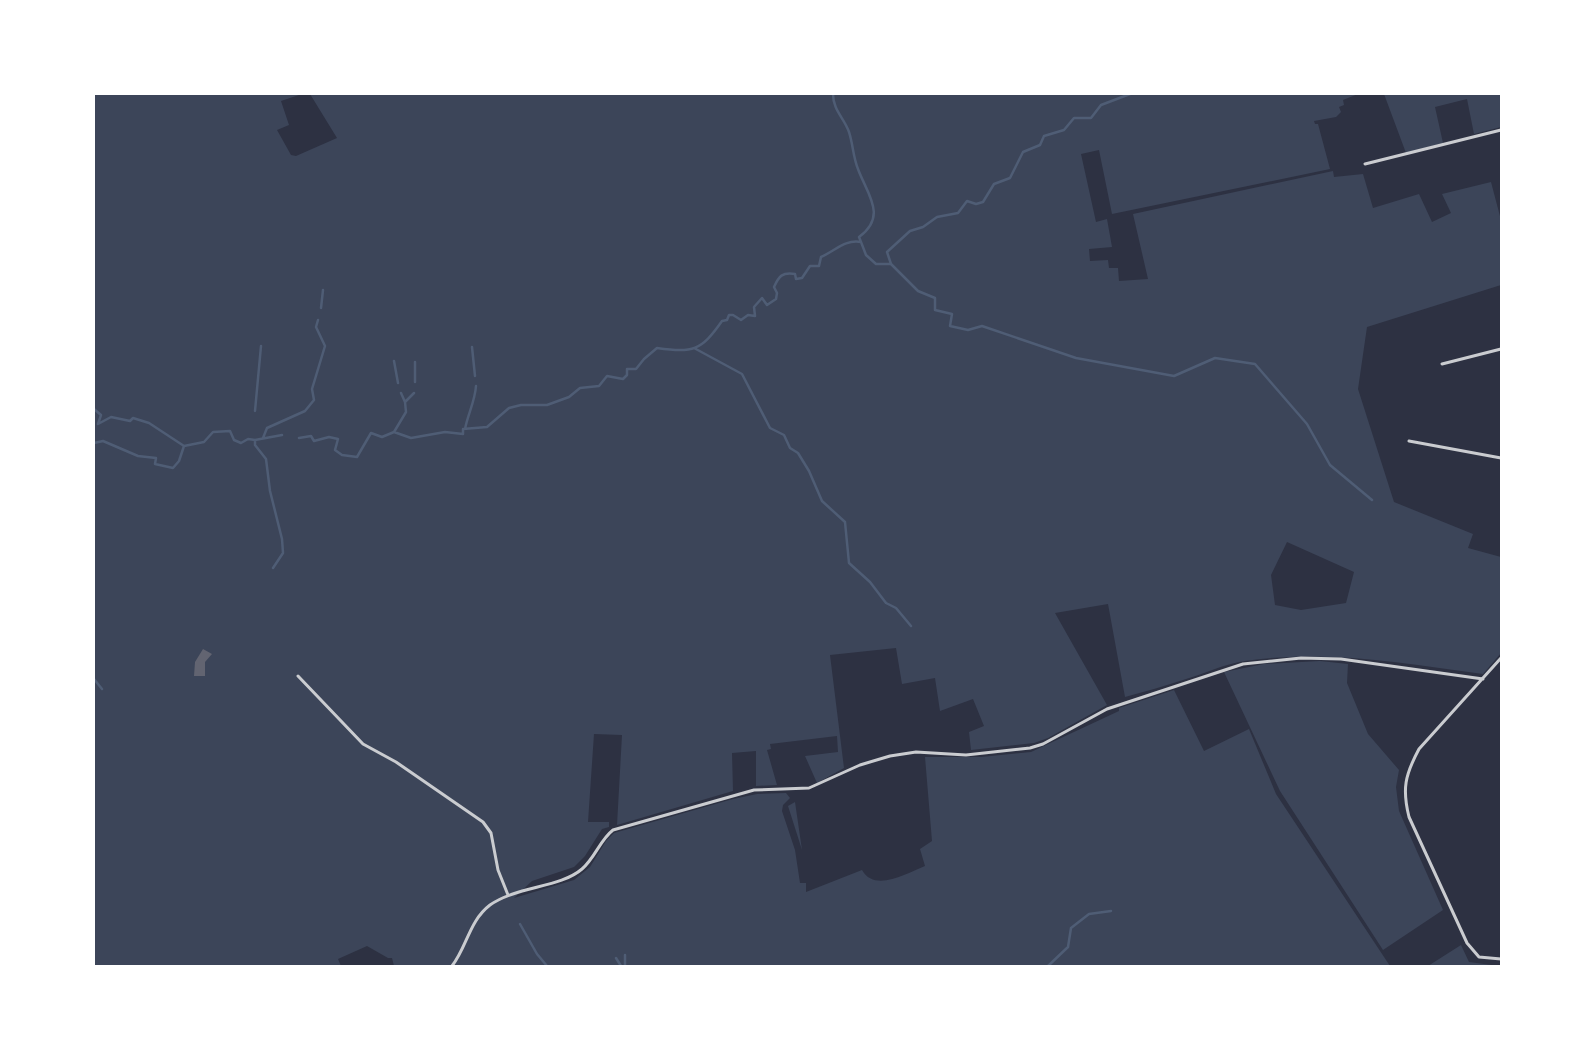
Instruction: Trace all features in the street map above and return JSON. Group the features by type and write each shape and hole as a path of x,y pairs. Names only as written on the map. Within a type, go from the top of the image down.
{"street":[{"path":"1365,164 1501,130"},
{"path":"1442,364 1501,349"},
{"path":"1409,441 1501,458"},
{"path":"452,966 459,957 466,936 482,912 508,895 576,873 593,857 607,834 622,826 754,790 809,788 860,765 890,756 916,752 966,755 1030,748 1043,744 1107,709 1243,664 1301,658 1341,659 1483,679"},
{"path":"1501,658 1419,749 1410,766 1404,786 1404,798 1409,817 1467,943 1479,957 1501,959"},
{"path":"298,676 363,744 396,762 483,822 491,833 498,870 508,895"}],"shaded area":[{"path":"94,94 302,94 281,101 289,125 277,130 291,155 296,156 337,138 310,94 1358,94 1343,100 1344,105 1339,107 1341,112 1336,117 1314,121 1315,124 1318,124 1330,169 1112,214 1099,150 1081,154 1096,222 1107,219 1112,247 1089,249 1090,261 1108,260 1109,268 1118,268 1119,281 1148,279 1133,214 1333,171 1334,177 1363,174 1373,208 1419,194 1432,222 1451,213 1442,194 1491,182 1501,220 1501,285 1367,327 1358,389 1394,502 1473,534 1468,548 1501,557 1501,653 1483,674 1364,659 1305,656 1229,664 1191,678 1125,697 1108,604 1055,613 1107,705 1048,738 1034,743 971,750 969,732 984,726 973,699 940,711 935,678 902,684 896,648 830,655 844,768 817,783 805,756 838,752 837,736 770,744 771,749 767,750 777,785 756,786 756,751 732,753 733,791 617,825 622,735 594,734 588,822 609,822 609,827 602,829 585,856 574,867 532,881 514,898 574,880 590,867 606,841 614,833 757,794 786,793 790,798 783,805 782,811 795,850 800,883 806,883 806,892 862,870 868,877 875,880 892,879 925,866 920,849 932,841 925,757 981,757 1031,752 1119,711 1119,708 1174,690 1204,751 1249,729 1276,794 1390,966 394,966 392,958 388,958 367,946 338,959 341,966 94,966","holes":["1287,542 1354,572 1346,603 1301,610 1275,605 1271,575"]},
{"path":"1384,94 1501,94 1501,127 1474,134 1467,99 1435,107 1443,143 1406,153"},
{"path":"1320,661 1348,664 1347,683 1368,734 1399,770 1396,787 1399,811 1443,910 1383,950 1280,791 1224,672 1264,664"},
{"path":"795,802 802,850 788,806"},
{"path":"1461,945 1469,962 1499,966 1428,966"}],"building":[{"path":"203,649 212,654 205,662 205,676 194,676 195,662"}],"waterway":[{"path":"833,94 833,100 849,132 856,164 873,204 874,213 872,221 868,229 859,237 861,242"},
{"path":"299,438 311,436 314,441 329,437 338,439 335,450 342,455 357,457 371,433 382,437 394,432 411,438 445,432 463,434 463,429 487,427 509,408 521,405 547,405 569,397 580,388 599,386 607,376 623,379 627,375 627,369 636,369 657,348 679,350 695,348 708,339 722,321 727,320 729,315 733,315 741,320 748,315 755,316 754,307 762,298 767,305 776,299 777,293 774,287 782,276 795,274 796,279 802,278 810,266 819,266 821,257 845,244 861,242 866,255 876,264 891,264 887,252 910,231 923,227 937,217 958,213 967,201 976,204 983,202 994,184 1010,178 1023,152 1040,145 1044,136 1064,130 1074,118 1091,118 1101,105 1130,94"},
{"path":"891,264 918,291 935,298 935,310 952,314 950,326 968,330 982,326 1076,358 1174,376 1215,358 1255,364 1307,424 1330,465 1372,500"},
{"path":"321,308 323,290"},
{"path":"263,438 267,428 305,411 314,400 312,389 325,346 316,327 318,320"},
{"path":"255,411 261,346"},
{"path":"472,347 475,376"},
{"path":"694,348 742,374 770,428 784,435 790,448 798,453 809,471 822,501 845,522 849,563 870,582 886,603 896,608 911,626"},
{"path":"394,361 398,383"},
{"path":"415,362 415,382"},
{"path":"465,429 476,386"},
{"path":"401,393 405,402"},
{"path":"394,432 406,412 405,402 414,393"},
{"path":"94,409 101,415 98,424 111,417 130,421 133,418 149,423 184,446 204,442 213,432 230,431 234,440 241,443 248,439 255,440 282,435"},
{"path":"255,440 255,445 266,459 270,491 282,539 283,553 273,568"},
{"path":"94,443 103,441 138,456 156,458 155,464 173,468 179,461 184,446"},
{"path":"94,679 102,689"},
{"path":"1048,966 1068,947 1071,928 1089,914 1111,911"},
{"path":"520,924 537,954 547,966"},
{"path":"625,955 625,966"},
{"path":"616,958 621,966"}]}
